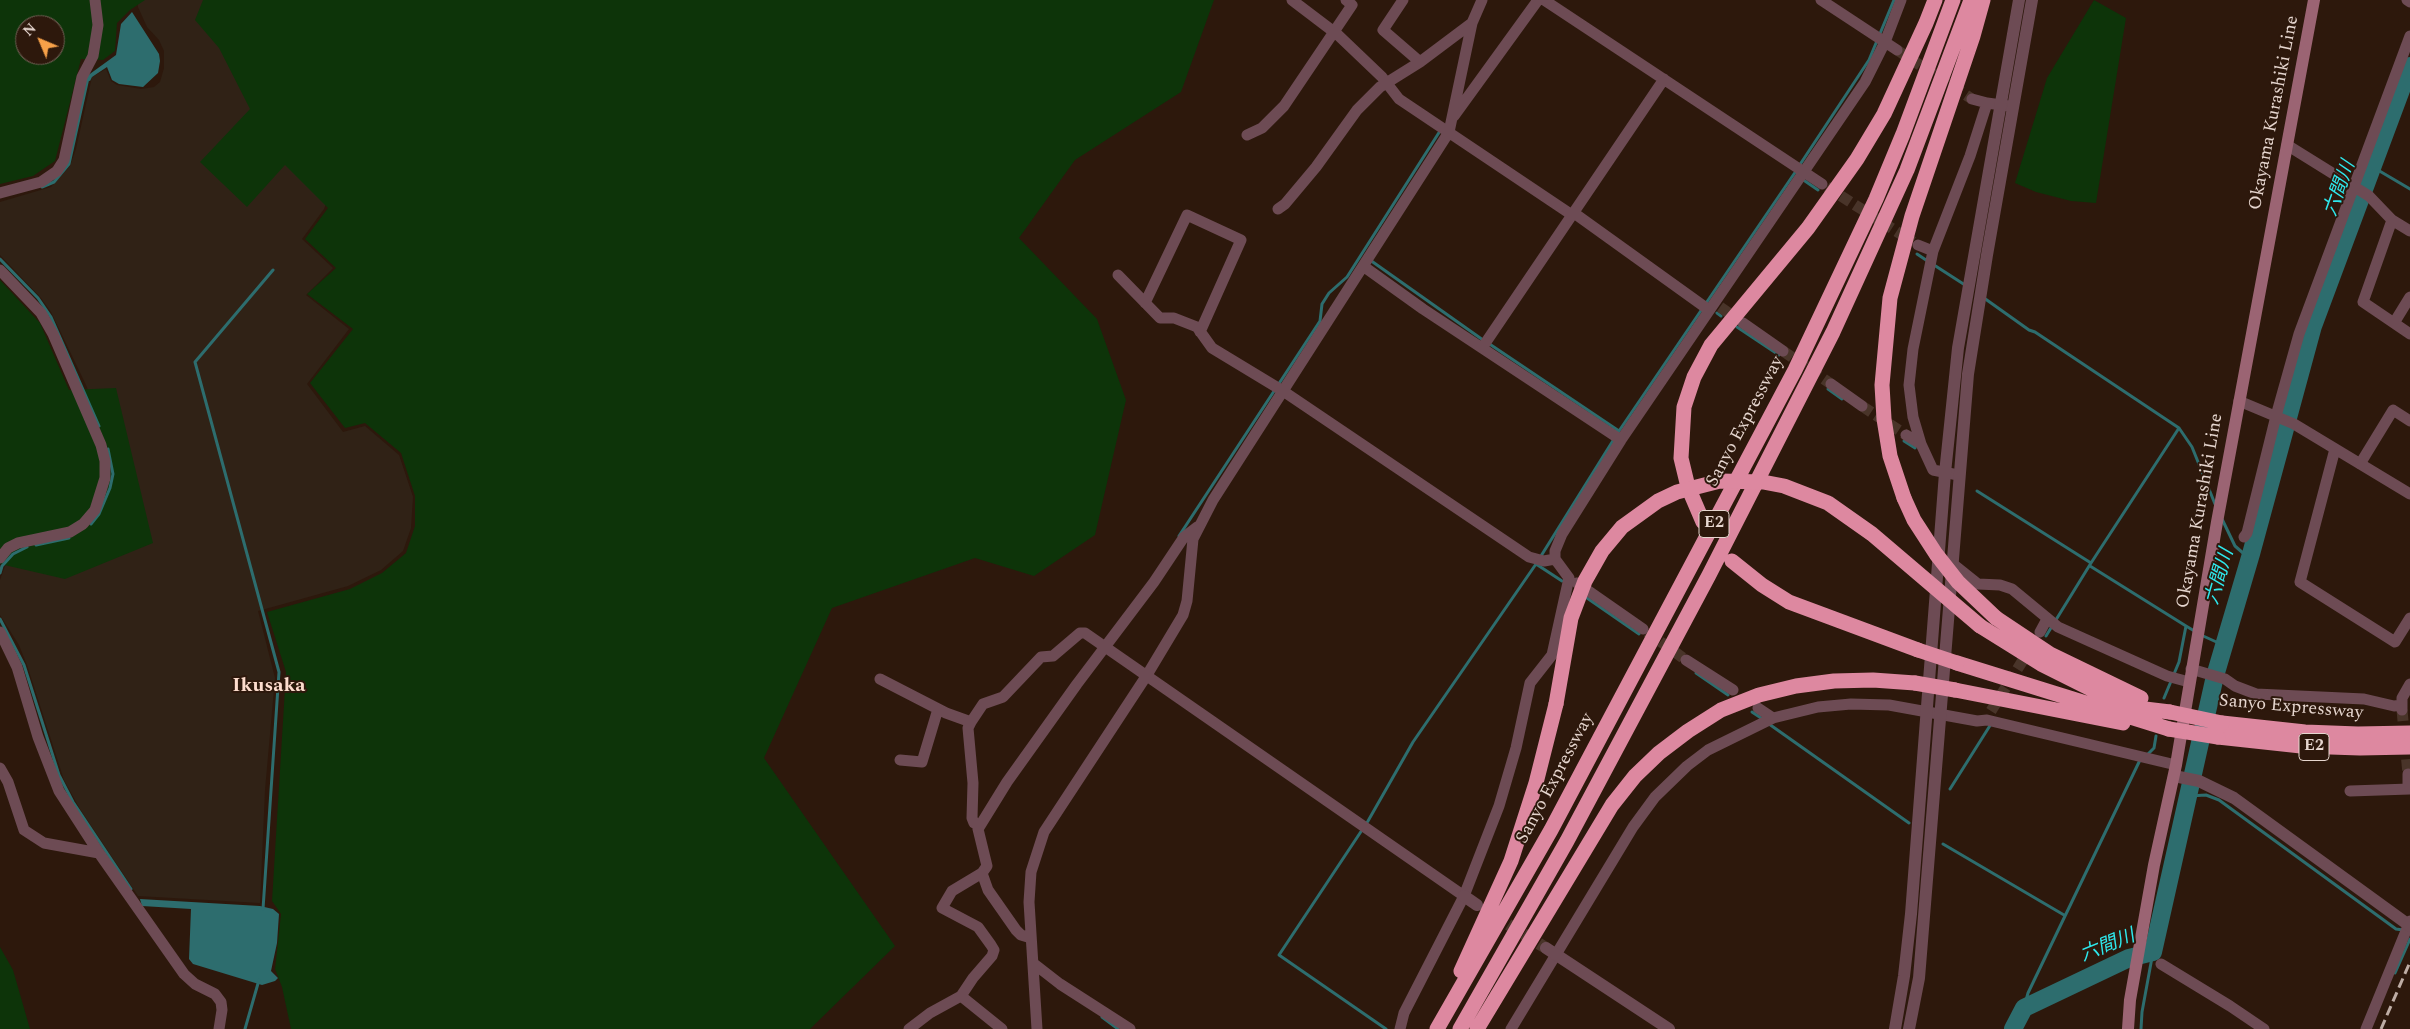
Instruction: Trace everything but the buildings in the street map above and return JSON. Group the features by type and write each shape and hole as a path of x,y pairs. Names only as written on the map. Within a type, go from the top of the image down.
{"highway":[{"path":"1703,522 1688,487 1681,458 1684,406 1694,377 1711,345 1803,235 1842,182 1884,114 1923,31 1935,0"},
{"name":"Sanyo Expressway","path":"1436,1029 1551,830 1795,370 1876,199 1903,134 1953,0"},
{"name":"Sanyo Expressway","path":"1460,1029 1568,841 1705,583 1833,332 1907,170 1971,0"},
{"path":"1983,0 1973,36 1912,216 1890,298 1882,385 1884,420 1890,456 1904,498 1914,520 1936,554 1958,582 1996,618 2050,654 2091,676 2170,712"},
{"path":"1436,1029 1511,860 1536,783 1556,704 1571,618 1585,581 1602,551 1622,527 1658,501 1677,492 1720,481 1762,482 1784,486 1828,503 1866,529 1980,626 2041,664 2095,691 2145,709 2170,712"},
{"path":"1732,561 1762,586 1789,602 1957,664 2169,729"},
{"path":"1477,1029 1612,804 1635,776 1658,753 1688,730 1721,710 1759,695 1796,686 1834,681 1873,680 1915,683 2144,727 2169,729"},
{"name":"Sanyo Expressway","path":"2170,712 2220,730 2301,746 2410,747"},
{"name":"Sanyo Expressway","path":"2169,729 2410,733"}],"main road":[{"name":"Okayama Kurashiki Line","path":"2128,1029 2139,947 2154,865 2176,773 2181,676 2197,632 2314,0"}],"street":[{"path":"0,193 41,182 57,171 64,160 82,76 94,56 98,25 95,0"},
{"path":"1292,0 1335,32 1382,77 1399,99 1710,307"},
{"path":"1247,135 1262,128 1284,106 1329,37 1335,32 1352,6 1346,0"},
{"path":"1402,0 1383,30 1420,62"},
{"path":"1037,1029 1029,902 1031,872 1044,832 1146,676 1183,615 1187,601 1193,539 1198,526 1279,389 1366,261 1449,132 1472,23 1482,0"},
{"path":"1453,117 1538,0"},
{"path":"1544,0 1661,82 1800,173 1822,184"},
{"path":"1821,0 1897,50"},
{"path":"1643,629 1569,578 1555,559 1555,551 1562,534 1617,437 1710,307 1800,173 1865,82 1881,39 1900,0"},
{"path":"1895,1029 1904,976 1911,914 1945,473 1993,104 2019,0"},
{"path":"1909,1029 1919,978 1953,564 1958,475 1968,374 2032,0"},
{"path":"2406,0 2410,2"},
{"path":"1278,208 1285,204 1316,167 1357,110 1380,87 1420,62 1472,23"},
{"path":"2244,537 2248,533 2299,334 2410,36"},
{"path":"1485,344 1661,82"},
{"path":"1972,99 2014,107"},
{"path":"1958,475 1932,470 1921,444 1913,417 1910,385 1913,349 1931,259 1970,156 1993,104"},
{"path":"2287,145 2369,196 2392,220 2410,231"},
{"path":"1145,303 1187,215 1241,240 1200,332"},
{"path":"2392,220 2363,302 2410,334"},
{"path":"1918,245 1931,259"},
{"path":"1366,261 1617,437"},
{"path":"0,270 41,313 53,334 106,461 106,478 100,497 95,510 83,524 70,532 18,543 8,548 0,558"},
{"path":"1118,274 1160,318 1174,318 1197,327 1212,348 1279,389 1529,557 1539,560 1555,559"},
{"path":"2394,323 2410,297"},
{"path":"1743,323 1783,351"},
{"path":"1831,384 1862,406"},
{"path":"2239,401 2294,424 2410,494"},
{"path":"2360,464 2392,410 2410,421"},
{"path":"1906,435 1921,444"},
{"path":"2335,449 2300,582 2395,642 2410,618"},
{"path":"1031,938 1021,935 1016,930 988,890 984,871 986,866 978,824 1036,740 1184,537 1198,526"},
{"path":"1953,564 1978,584 2000,585 2012,589 2051,622 2181,676 2209,674 2225,679 2235,686 2256,694 2342,700 2364,699 2394,706 2404,702 2410,684"},
{"path":"1400,1029 1404,1013 1464,896 1499,806 1516,748 1530,683 1552,655 1569,578"},
{"path":"2040,632 2051,622"},
{"path":"0,632 17,667 38,737 59,791 98,853 184,974 195,984 215,994 221,1002 222,1010 219,1029"},
{"path":"978,824 972,818 973,783 968,728 971,722 983,704 1003,697 1040,658 1052,656 1080,633 1085,633 1105,645 1146,676 1478,905"},
{"path":"1686,660 1733,690"},
{"path":"880,679 938,709 971,722"},
{"path":"1511,1029 1551,951 1633,827 1655,797 1687,766 1708,750 1768,720 1818,707 1850,704 1926,710 1977,721 1990,718 2143,757 2234,798 2408,927 2366,1029"},
{"path":"1758,708 1768,720"},
{"path":"900,760 922,762 938,709"},
{"path":"0,768 8,782 24,830 44,843 98,853"},
{"path":"2350,791 2409,789 2408,774"},
{"path":"909,1029 930,1013 961,996 973,978 987,965 994,950 978,927 942,908 952,891 984,871"},
{"path":"1551,951 1669,1029"},
{"path":"1033,963 1060,984 1130,1029"},
{"path":"2160,964 2264,1029"},
{"path":"961,996 1002,1029"}],"shaded area":[{"path":"137,0 228,0 333,186 324,209 302,239 333,268 306,295 349,329 307,384 343,432 365,426 399,455 413,497 411,528 403,551 381,570 348,586 258,611 275,678 265,790 260,903 138,896 80,809 64,780 27,665 19,645 0,615 0,580 5,566 15,556 104,429 86,385 51,312 41,298 0,255 0,202 51,187 70,166 76,149 92,77 106,69 111,81 117,85 141,89 154,87 160,82 164,68 164,51 159,40 147,27"}],"green space":[{"path":"0,0 145,0 130,10 117,23 115,51 103,60 81,59 55,161 33,176 0,184"},
{"path":"203,0 1214,0 1181,92 1075,160 1019,238 1097,319 1126,400 1095,535 1034,576 975,558 832,608 764,758 895,946 810,1029 291,1029 282,987 275,969 281,914 272,901 286,672 267,612 350,589 382,573 406,553 415,526 415,496 401,453 365,423 345,428 310,383 353,329 307,294 336,268 305,239 328,208 285,165 247,207 200,162 250,109 219,48 195,20"},
{"path":"2094,0 2126,18 2096,203 2071,201 2036,192 2015,183 2047,78"},
{"path":"0,280 40,323 69,390 116,388 153,543 65,579 0,564"},
{"path":"0,947 13,970 30,1029 0,1029"}],"water":[{"path":"132,12 159,54 158,73 143,87 119,84 112,80 107,67 92,77 90,81 86,80 87,76 116,55 121,24"},
{"path":"140,899 260,906 273,909 279,914 277,943 271,971 278,978 275,981 262,985 193,964 189,959 191,909 142,906"}],"waterway":[{"path":"1799,166 1869,60 1894,0"},
{"name":"六間川","path":"2013,1029 2024,1008 2129,958 2153,952 2215,676 2251,554 2313,326 2410,66"},
{"path":"42,187 54,182 69,164 88,78"},
{"path":"1179,536 1320,321 1322,304 1329,293 1347,277 1440,131"},
{"path":"2371,166 2410,189"},
{"path":"1386,1029 1279,955 1368,821 1413,742 1536,564 1619,431 1796,171"},
{"path":"1802,179 1818,190"},
{"path":"1917,254 1929,262"},
{"path":"0,259 38,298 51,317 99,426"},
{"path":"1370,260 1483,340"},
{"path":"1934,265 1965,285"},
{"path":"263,909 279,672 195,362 273,270"},
{"path":"1984,298 2029,330 2035,332 2179,428 2192,447 2215,504"},
{"path":"1717,313 1721,316"},
{"path":"1737,327 1779,355"},
{"path":"1488,343 1619,431"},
{"path":"1828,389 1842,399"},
{"path":"2046,636 2179,428"},
{"path":"1904,441 1915,448"},
{"path":"91,524 99,514 110,488 113,474 108,449"},
{"path":"1977,491 2091,563"},
{"path":"2222,519 2235,546 2243,553 2251,554"},
{"path":"36,545 69,538"},
{"path":"0,573 2,566 13,554 27,547"},
{"path":"1536,564 1562,581"},
{"path":"2090,566 2186,626 2179,662 2164,698"},
{"path":"1587,598 1639,634"},
{"path":"0,619 24,665 59,775 73,802 131,889"},
{"path":"2186,626 2196,632"},
{"path":"2201,635 2223,645"},
{"path":"1696,673 1728,695"},
{"path":"1752,712 1764,720"},
{"path":"1769,724 1909,823"},
{"path":"1950,789 1991,724"},
{"path":"2147,755 2154,748 2156,736"},
{"path":"2024,1008 2028,993 2140,760"},
{"path":"2189,796 2206,795 2219,800 2396,929 2403,930"},
{"path":"1943,844 2064,915"},
{"path":"2395,973 2410,939"},
{"path":"2141,1029 2142,1012 2153,952"},
{"path":"245,1029 259,980"},
{"path":"1102,1017 1118,1029"}],"tunnel":[{"path":"1897,50 1972,99"},
{"path":"1827,187 1913,242"},
{"path":"1720,307 1740,321"},
{"path":"1783,351 1831,384"},
{"path":"1862,406 1906,435"},
{"path":"1647,632 1686,660"},
{"path":"1991,711 2030,649"},
{"path":"2402,710 2408,774"},
{"path":"1493,915 1546,948"}],"railway":[{"path":"2381,1029 2410,962"}],"district":[{"name":"Ikusaka","path":"269,687"}]}
